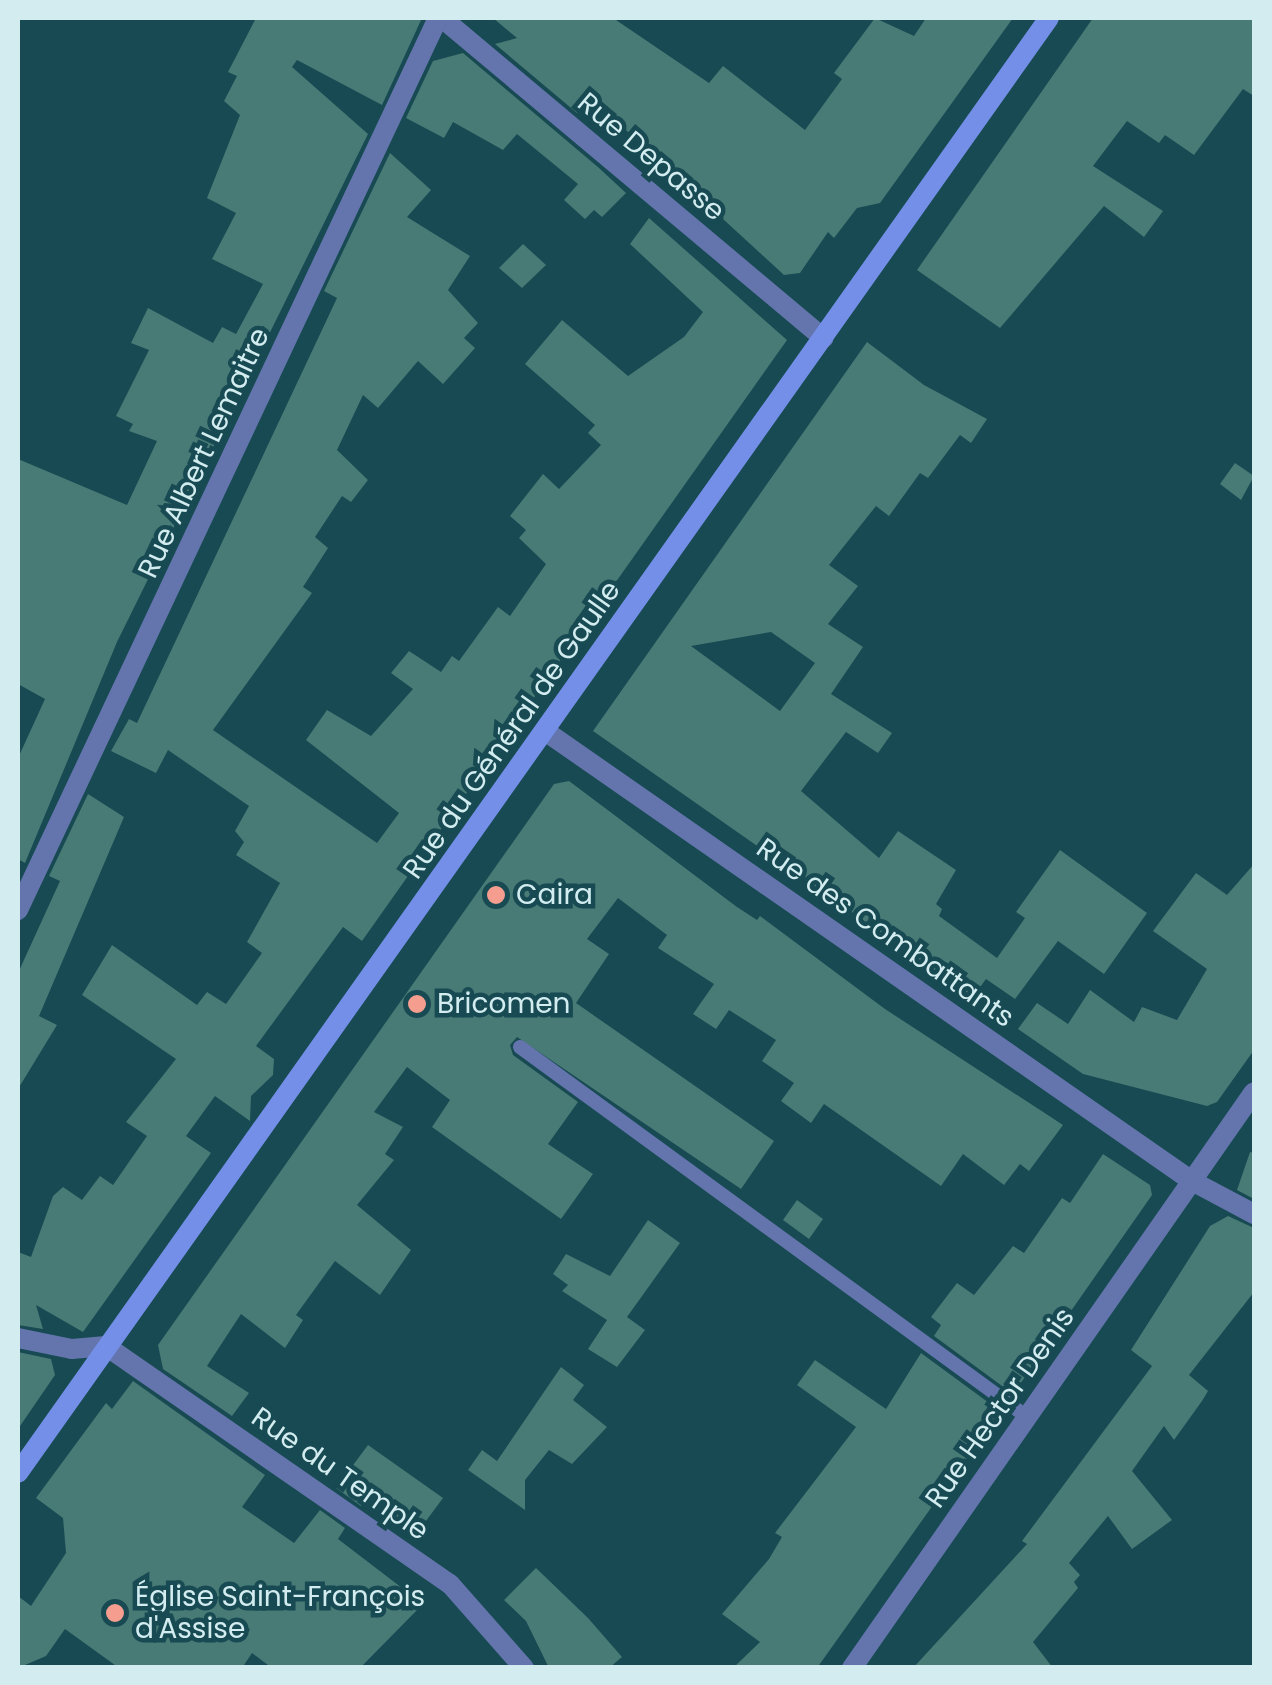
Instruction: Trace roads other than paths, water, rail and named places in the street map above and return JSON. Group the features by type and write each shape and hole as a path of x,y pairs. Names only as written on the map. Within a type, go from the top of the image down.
{"main road":[{"name":"Rue du Général de Gaulle","path":"18,1473 1049,18"}],"street":[{"name":"Rue Depasse","path":"440,18 824,338"},
{"name":"Rue Albert Lemaitre","path":"18,910 440,18"},
{"name":"Rue des Combattants","path":"545,731 1192,1181 1254,1214"},
{"name":"Rue Hector Denis","path":"852,1668 1254,1092"},
{"path":"1231,1125 1254,1131"},
{"path":"18,1338 72,1349 106,1346"},
{"name":"Rue du Temple","path":"106,1346 450,1584 524,1668"}],"lane":[{"path":"520,1047 1027,1417"}],"place":[{"name":"Caira","path":"496,895"},
{"name":"Bricomen","path":"417,1004"},
{"name":"Église Saint-François d'Assise","path":"115,1613"}]}
